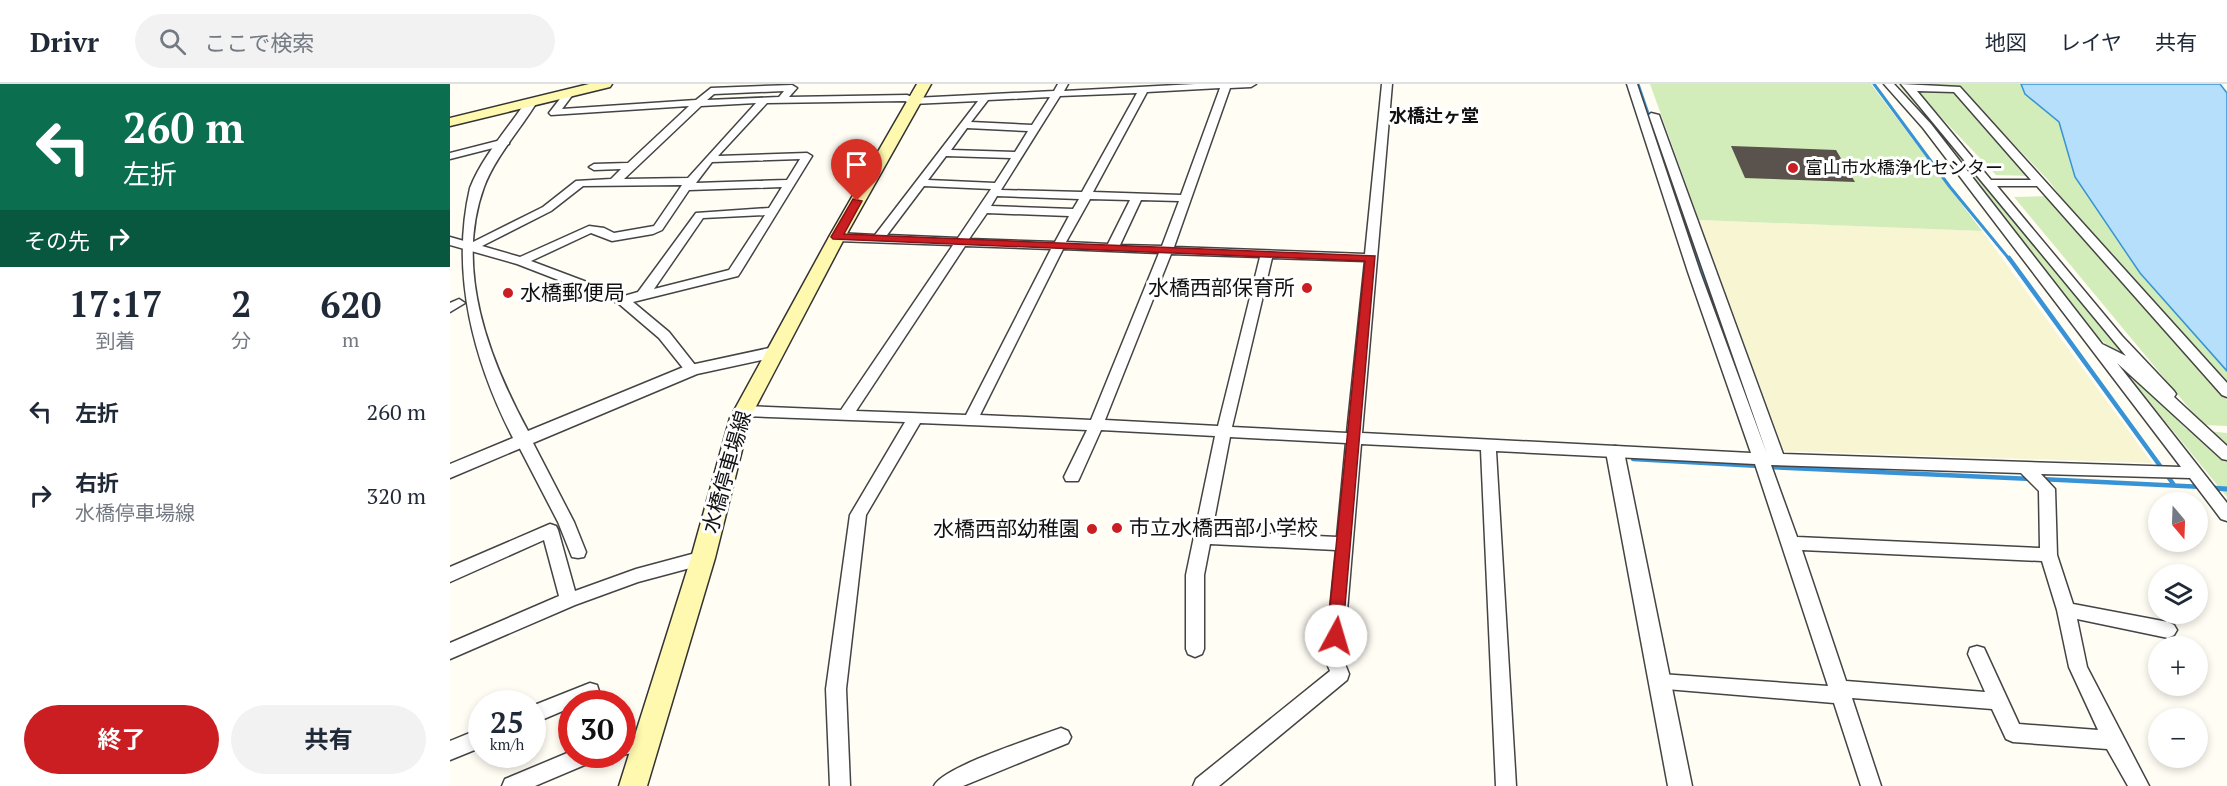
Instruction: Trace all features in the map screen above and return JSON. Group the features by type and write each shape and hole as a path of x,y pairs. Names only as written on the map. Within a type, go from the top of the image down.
{"main road":[{"path":"450,122 605,84"},
{"name":"水橋停車場線","path":"633,786 703,558 733,438 743,411 912,101 924,84"}],"street":[{"path":"846,414 962,242 1063,84"},
{"path":"569,93 554,113 698,102 984,99 1142,92 1251,84"},
{"path":"1203,786 1340,674 1334,659 1387,84"},
{"path":"1632,84 1768,460"},
{"path":"1643,84 1768,460 1791,543 1871,786"},
{"path":"1889,84 1927,126 2227,514"},
{"path":"1072,477 1097,425 1166,251 1226,86"},
{"path":"1907,86 2117,339 2169,394 2163,394"},
{"path":"1907,86 1957,89 2227,392"},
{"path":"614,182 711,91 792,88 781,100"},
{"path":"970,421 1058,247 1142,92"},
{"path":"879,238 984,99"},
{"path":"521,261 589,229 600,230 612,237 649,232 658,228 709,159 764,101"},
{"path":"531,102 477,186 460,243 455,305 472,347 566,522 578,552"},
{"path":"964,126 1035,128"},
{"path":"450,156 505,142"},
{"path":"944,153 1018,156"},
{"path":"623,300 734,273 807,156 709,159"},
{"path":"594,167 630,166"},
{"path":"460,243 547,209 580,183 789,183"},
{"path":"921,183 1085,196 1185,198"},
{"path":"1988,183 2040,183"},
{"path":"1112,249 1137,197"},
{"path":"983,209 1076,213"},
{"path":"643,295 700,215 774,211"},
{"path":"837,237 1371,258"},
{"path":"460,243 521,261 623,300 664,335 692,370"},
{"path":"1195,649 1195,575 1224,431 1267,254"},
{"path":"2098,347 2124,361 2163,394 2227,456"},
{"path":"450,471 692,370 774,352"},
{"path":"743,411 1224,431 1768,460 2196,473"},
{"path":"840,786 836,689 858,515 915,418"},
{"path":"1488,446 1506,786"},
{"path":"1615,452 1680,786"},
{"path":"2027,469 2047,489 2049,555 2066,610 2078,667 2113,740 2139,786"},
{"path":"450,575 566,522"},
{"path":"550,530 569,600"},
{"path":"1203,537 1345,544"},
{"path":"1791,543 2049,555"},
{"path":"450,651 569,600 636,576 703,558"},
{"path":"2066,610 2168,630"},
{"path":"1977,654 2013,733 2113,740"},
{"path":"1661,682 1998,701"},
{"path":"944,786 965,774 1061,737"},
{"path":"450,751 468,743"},
{"path":"636,744 645,743"},
{"path":"512,786 558,766"}],"shaded area":[{"path":"1699,220 1982,231 2152,463 1784,451"}],"green space":[{"path":"1650,84 1871,84 1982,231 1699,220"},
{"path":"1898,84 1904,84 2150,379 2101,340"},
{"path":"1912,84 2021,84 2025,94 2059,122 2075,177 2154,289 2227,371 2227,387 2069,208 2049,181 1960,88"},
{"path":"1915,90 1954,92 2031,176 1996,175"},
{"path":"2048,196 2227,400 2227,426 2203,425 2014,197"},
{"path":"2115,360 2148,387 2186,429 2227,433 2227,497"}],"water":[{"path":"2021,84 2220,84 2227,93 2227,371 2140,273 2075,177 2059,122 2025,94"}],"building":[{"name":"富山市水橋浄化センター","path":"1731,146 1836,150 1855,182 1745,178"}],"waterway":[{"path":"1638,84 1698,260"},
{"path":"1874,84 1950,187 2010,260"},
{"path":"1698,258 1733,362"},
{"path":"2009,258 2174,485"},
{"path":"1633,459 1759,466"},
{"path":"1767,467 2032,479"},
{"path":"2040,479 2203,487 2199,487"},
{"path":"2216,488 2211,488 2227,489"}],"place":[{"name":"富山市水橋浄化センター","path":"1793,168"},
{"name":"水橋西部保育所","path":"1307,288"},
{"name":"水橋郵便局","path":"508,293"},
{"name":"市立水橋西部小学校","path":"1117,528"},
{"name":"水橋西部幼稚園","path":"1092,529"}],"district":[{"name":"水橋辻ヶ堂","path":"1434,116"}],"route":[{"path":"857,201 837,237 1371,258 1336,636"}]}
